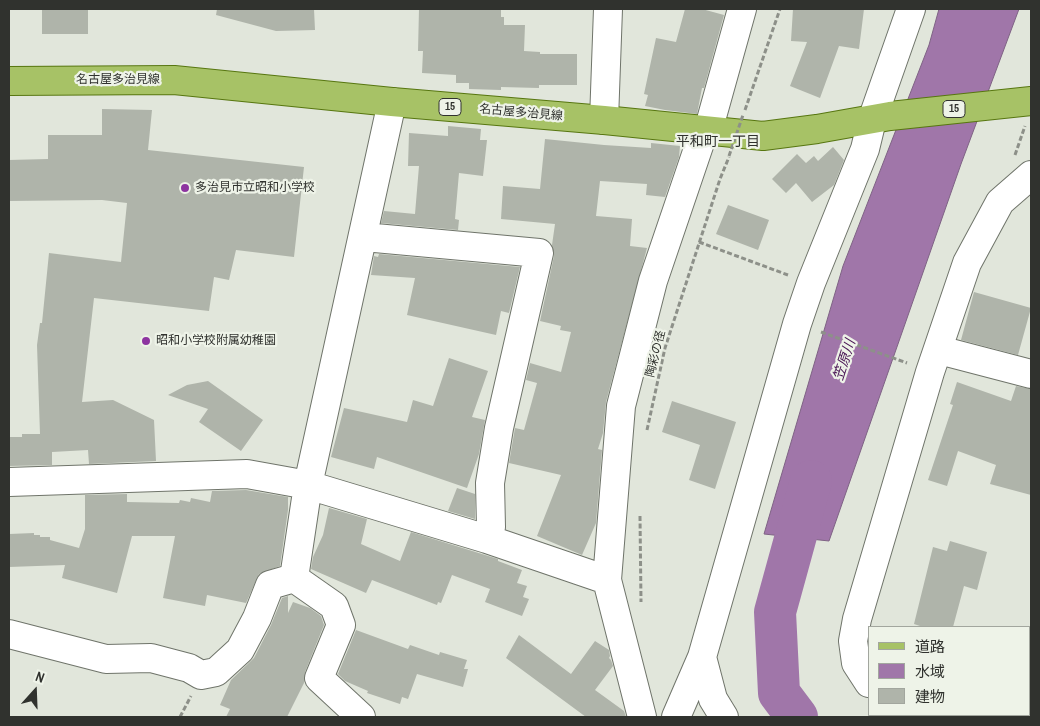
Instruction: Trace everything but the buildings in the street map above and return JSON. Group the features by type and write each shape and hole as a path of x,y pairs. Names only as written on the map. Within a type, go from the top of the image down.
{"main road":[{"name":"名古屋多治見線","path":"9,81 174,80 763,136 881,118 1025,101"}],"street":[{"path":"604,120 608,9"},
{"path":"642,717 607,580 621,406 653,281 706,131 742,9"},
{"path":"676,717 702,657 797,324 811,283 865,149 881,118 911,9"},
{"path":"294,578 308,485 364,237 392,102"},
{"path":"868,682 856,663 853,641 857,618 935,361 967,263 1000,202 1031,175"},
{"path":"364,237 538,253 499,428 490,482 491,527 487,539"},
{"path":"935,361 1031,374"},
{"path":"9,482 247,474 308,485 487,539 607,580"},
{"path":"9,634 106,659 152,658 190,668 201,675 216,672 240,650 257,618 270,585 294,578"},
{"path":"294,578 334,606 341,625 319,678 361,717"},
{"path":"702,657 714,699 724,717"}],"path":[{"name":"陶彩の径","path":"645,439 665,348 720,179 780,9"},
{"path":"699,242 811,283"},
{"path":"797,324 935,361"},
{"path":"640,508 641,604"}],"water":[{"path":"939,9 1019,9 961,164 829,541 764,534 843,266 929,45"}],"waterway":[{"name":"笠原川","path":"797,717 779,693 775,612 811,481"}],"place":[{"name":"多治見市立昭和小学校","path":"185,188"},
{"name":"昭和小学校附属幼稚園","path":"146,341"}],"district":[{"name":"平和町一丁目","path":"718,142"}]}
